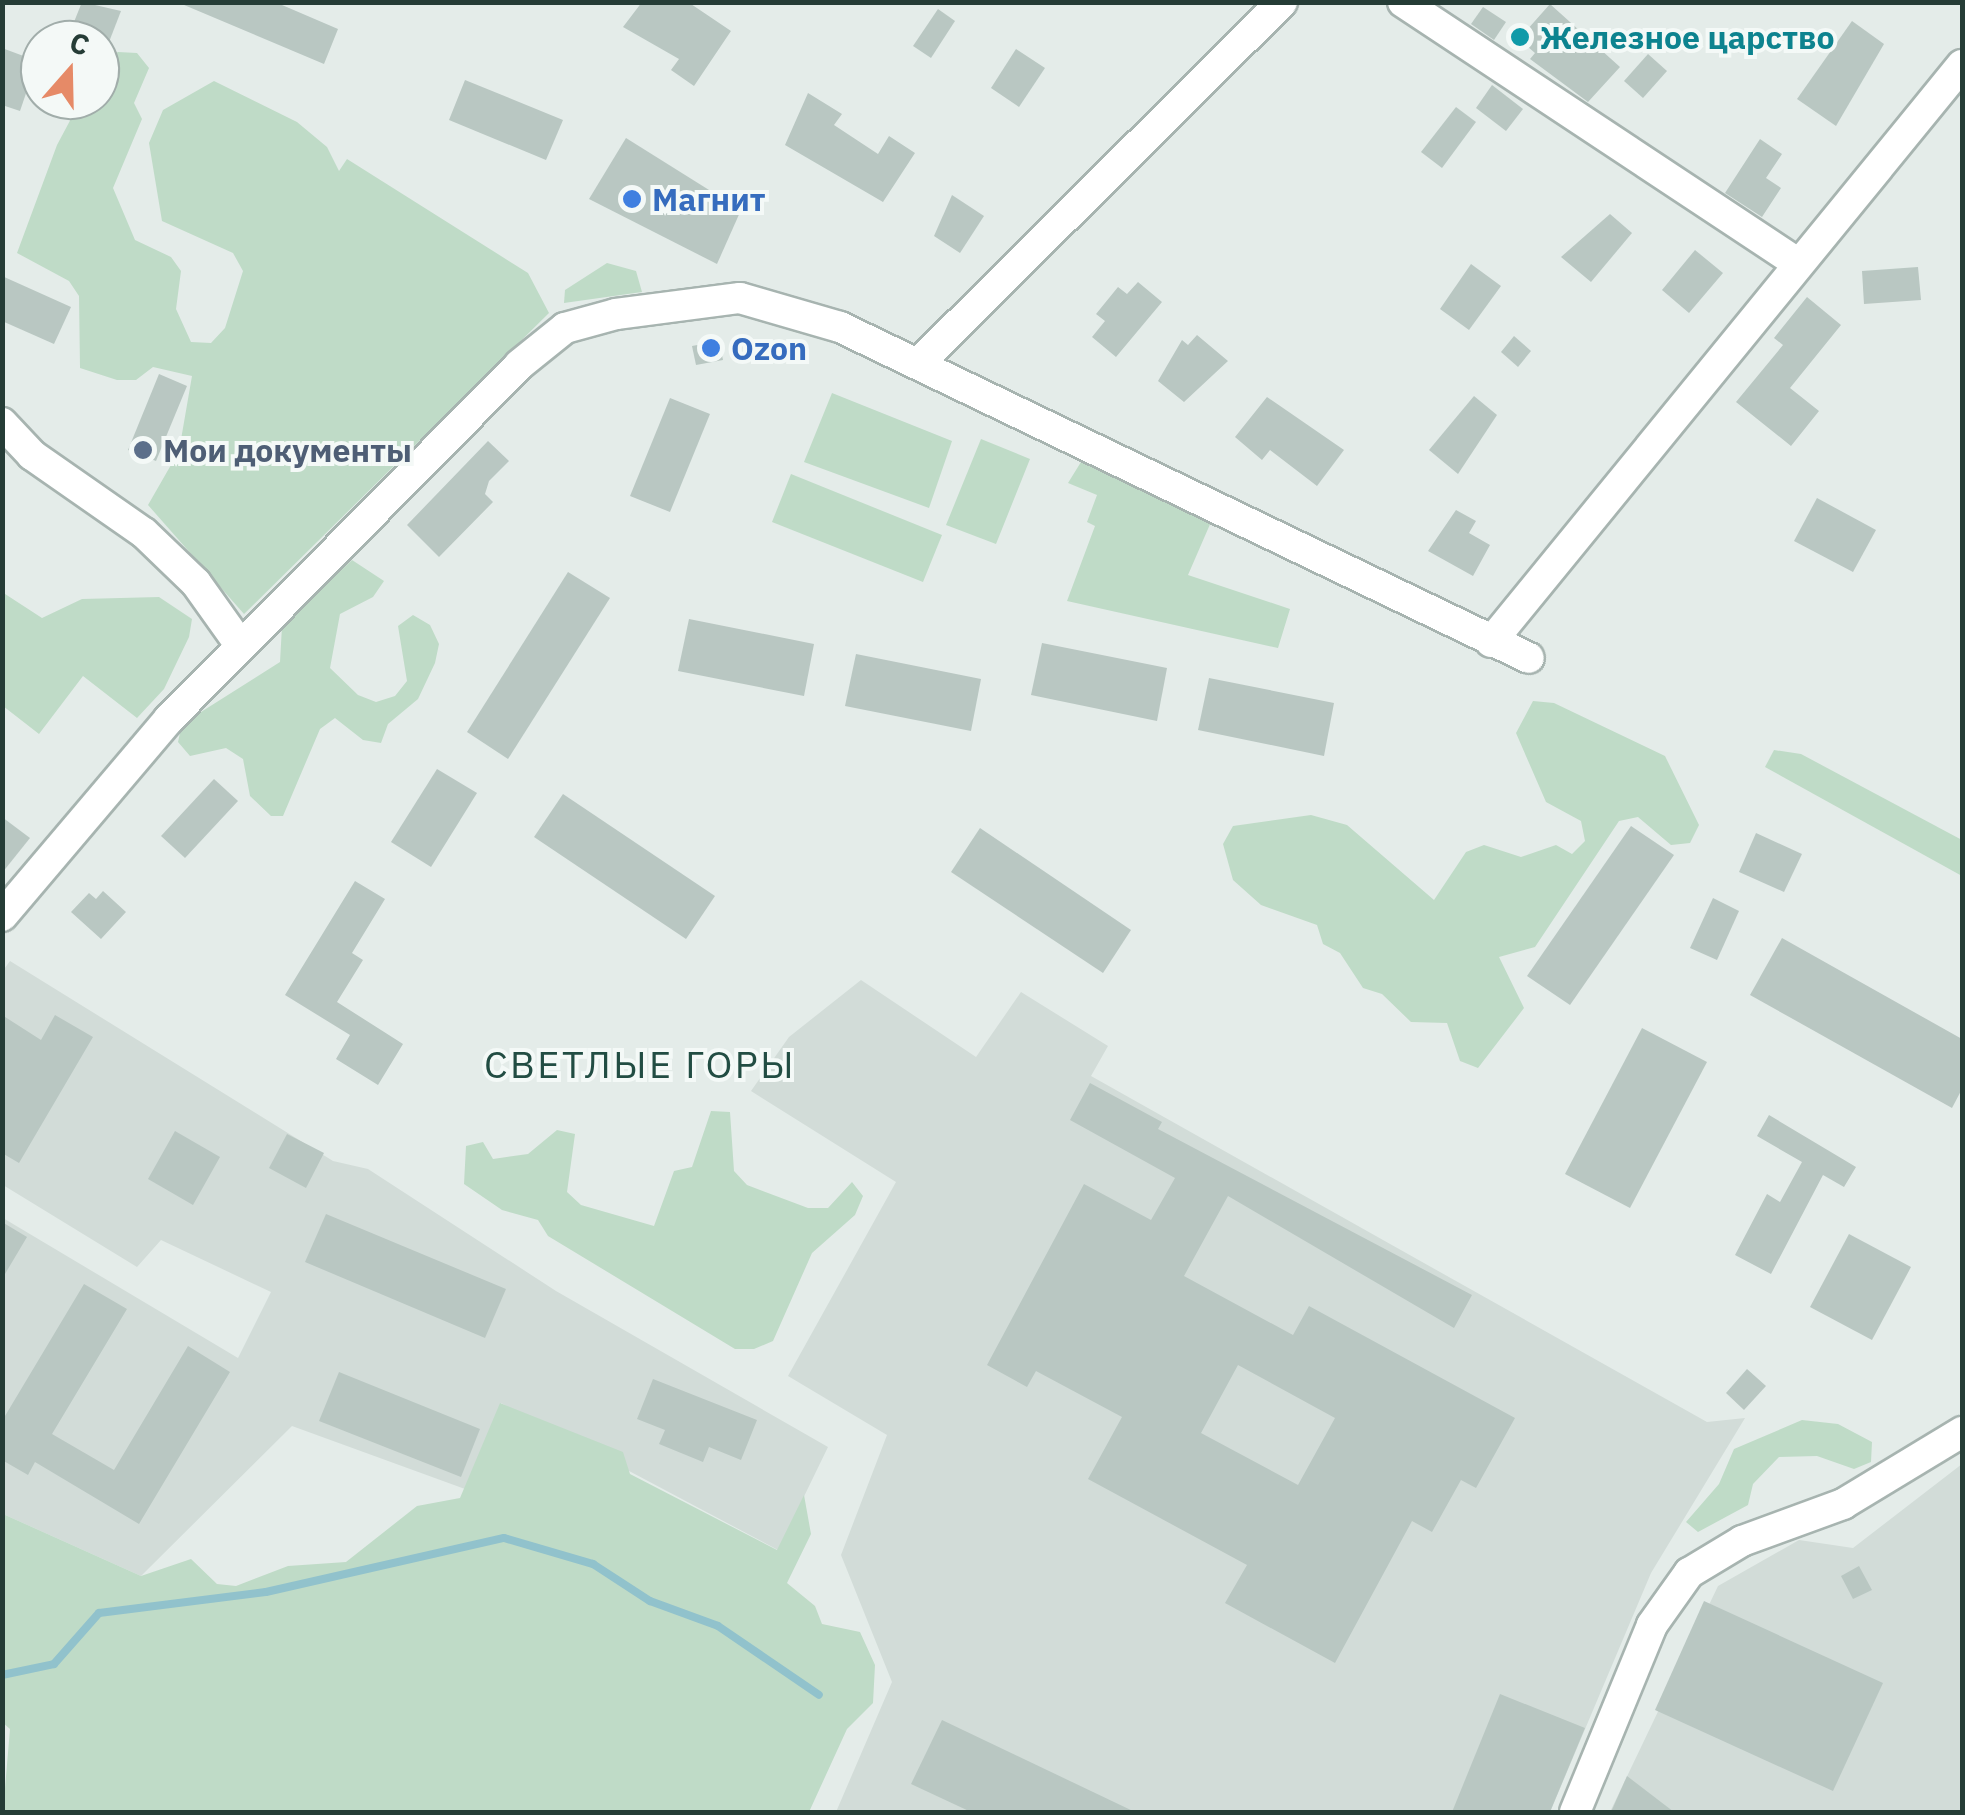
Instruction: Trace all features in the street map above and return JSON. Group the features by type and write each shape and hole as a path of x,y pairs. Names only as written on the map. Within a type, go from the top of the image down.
{"street":[{"path":"919,363 1282,2"},
{"path":"1403,2 1796,262"},
{"path":"1491,642 1796,262 1962,65"},
{"path":"2,916 89,807 242,646 565,328 740,298 840,327 919,363 1529,658"},
{"path":"2,423 32,455 144,533 196,582 242,646"},
{"path":"1576,1812 1652,1625 1689,1573 1742,1541 1843,1504 1962,1432"}],"shaded area":[{"path":"10,961 333,1161 368,1169 556,1291 828,1447 778,1550 501,1403 465,1489 292,1426 141,1576 3,1514 3,1218 238,1358 271,1292 161,1240 137,1267 3,1185 2,972"},
{"path":"861,980 976,1057 1021,992 1108,1046 1091,1076 1707,1422 1745,1418 1651,1573 1550,1812 836,1812 892,1682 841,1555 887,1435 788,1376 896,1182 751,1091 789,1037"},
{"path":"1962,1464 1962,1812 1610,1812 1718,1586 1799,1540 1853,1548"}],"green space":[{"path":"120,52 137,53 149,68 134,103 142,119 113,188 135,240 171,257 181,271 176,309 191,342 211,343 225,328 243,271 233,253 162,221 149,143 163,110 214,81 297,122 327,147 339,171 347,159 528,273 549,313 244,614 148,505 179,451 192,376 153,367 136,380 117,380 80,368 79,296 69,281 17,253 57,145 70,120 120,120"},
{"path":"607,263 636,271 642,292 564,303 565,290"},
{"path":"832,393 952,441 929,508 804,462"},
{"path":"981,439 1030,459 996,544 946,525"},
{"path":"1081,462 1211,522 1188,575 1290,609 1278,648 1067,601 1095,526 1087,522 1097,495 1068,483"},
{"path":"791,474 942,535 923,582 772,522"},
{"path":"352,560 384,581 373,597 340,614 330,668 358,695 376,702 395,696 407,681 398,626 413,615 430,625 439,644 435,663 418,699 388,724 381,743 363,740 335,718 320,729 283,816 271,816 250,796 243,759 226,748 190,756 178,742 182,724 280,662 282,626"},
{"path":"2,592 42,618 82,599 159,597 192,619 189,637 164,689 137,718 83,676 39,734 3,706"},
{"path":"1533,701 1554,703 1665,756 1699,825 1690,843 1671,845 1638,817 1619,821 1535,947 1499,957 1524,1008 1478,1068 1460,1061 1447,1023 1411,1022 1382,994 1363,988 1340,953 1323,944 1317,925 1261,905 1233,880 1223,844 1233,826 1311,815 1347,825 1434,900 1466,852 1484,845 1521,857 1556,845 1572,854 1585,841 1581,821 1546,802 1516,733"},
{"path":"1774,750 1801,754 1962,840 1962,876 1765,767"},
{"path":"711,1111 730,1112 734,1171 747,1185 808,1208 828,1208 852,1182 863,1196 855,1215 812,1253 773,1341 754,1349 735,1349 548,1236 538,1220 502,1210 464,1184 466,1146 483,1142 493,1159 528,1154 557,1130 575,1134 567,1192 581,1205 654,1226 674,1171 692,1167"},
{"path":"500,1403 623,1452 630,1474 777,1550 804,1495 811,1534 787,1583 815,1606 822,1624 860,1632 875,1665 873,1703 847,1729 809,1812 3,1812 10,1729 2,1722 3,1514 141,1576 191,1559 217,1584 236,1586 288,1566 346,1562 417,1506 460,1498"},
{"path":"1802,1420 1838,1424 1872,1442 1871,1462 1854,1469 1817,1456 1779,1457 1753,1484 1748,1505 1698,1532 1686,1522 1719,1484 1734,1449"}],"building":[{"path":"82,2 121,11 118,20 75,20"},
{"path":"177,2 275,2 338,29 324,64"},
{"path":"642,2 688,2 731,31 694,86 671,70 679,59 623,27"},
{"path":"1550,4 1620,67 1588,102 1530,59 1535,53 1519,39"},
{"path":"1483,7 1506,22 1494,40 1471,24"},
{"path":"938,9 955,21 931,58 913,46"},
{"path":"1852,21 1884,44 1836,126 1797,99"},
{"path":"2,48 20,55 20,111 2,105"},
{"path":"1016,49 1045,68 1019,107 991,88"},
{"path":"1648,54 1667,71 1643,98 1624,81"},
{"path":"465,80 563,120 546,160 449,120"},
{"path":"1492,85 1523,109 1506,131 1476,108"},
{"path":"808,93 842,114 834,125 878,154 889,136 915,153 883,202 785,145"},
{"path":"1456,107 1476,122 1442,168 1421,152"},
{"path":"626,138 741,210 717,264 589,199"},
{"path":"1760,139 1782,154 1766,178 1781,188 1762,217 1725,193"},
{"path":"952,195 984,216 960,253 934,236"},
{"path":"1610,214 1632,233 1591,282 1561,257"},
{"path":"1695,250 1723,273 1689,313 1662,290"},
{"path":"1471,264 1501,286 1469,330 1440,309"},
{"path":"1918,267 1921,300 1864,304 1862,271"},
{"path":"2,276 71,307 54,344 2,321"},
{"path":"1138,282 1162,302 1116,357 1092,337 1105,321 1096,314 1118,287 1127,294"},
{"path":"1807,297 1841,325 1790,388 1819,411 1791,446 1736,402 1783,345 1774,338"},
{"path":"1197,335 1228,361 1184,402 1158,381 1182,340 1188,345"},
{"path":"1514,336 1531,351 1518,367 1501,352"},
{"path":"719,341 723,360 696,365 692,346"},
{"path":"159,374 187,386 156,461 128,450"},
{"path":"1474,396 1497,415 1458,474 1429,450"},
{"path":"1267,397 1344,450 1317,486 1270,450 1262,460 1235,437"},
{"path":"670,398 710,414 670,512 630,496"},
{"path":"488,441 509,461 489,481 485,494 493,502 439,557 407,525"},
{"path":"1817,498 1876,530 1853,572 1794,541"},
{"path":"1456,510 1476,521 1469,533 1490,545 1473,576 1428,551"},
{"path":"568,572 610,598 508,759 467,732"},
{"path":"689,619 814,644 804,696 678,671"},
{"path":"1042,643 1167,668 1157,721 1031,695"},
{"path":"856,654 981,679 971,731 845,706"},
{"path":"1209,678 1334,703 1324,756 1198,730"},
{"path":"437,769 477,793 431,867 391,842"},
{"path":"214,779 238,801 185,858 161,836"},
{"path":"563,794 715,896 686,939 534,837"},
{"path":"2,817 30,838 2,873"},
{"path":"1631,826 1674,855 1570,1005 1527,976"},
{"path":"980,828 1131,930 1103,973 951,872"},
{"path":"1756,833 1802,854 1784,892 1739,872"},
{"path":"355,881 385,899 352,953 363,960 337,1002 403,1044 378,1085 336,1059 350,1035 285,995"},
{"path":"103,891 126,912 101,939 71,912 89,893 96,899"},
{"path":"1713,898 1739,911 1717,960 1690,948"},
{"path":"1782,938 1962,1039 1962,1089 1952,1108 1750,995"},
{"path":"2,1015 41,1040 55,1015 93,1037 19,1163 2,1153"},
{"path":"1642,1028 1707,1062 1630,1208 1565,1174"},
{"path":"1090,1083 1162,1122 1158,1129 1472,1295 1454,1328 1228,1196 1184,1276 1293,1335 1309,1306 1515,1418 1476,1488 1461,1480 1432,1532 1412,1521 1335,1663 1225,1603 1247,1565 1088,1479 1122,1417 1036,1371 1027,1387 987,1365 1084,1184 1151,1220 1175,1178 1070,1120","holes":["1238,1365 1335,1418 1298,1485 1201,1433"]},
{"path":"1769,1115 1856,1167 1844,1187 1823,1175 1771,1274 1735,1255 1767,1194 1780,1202 1802,1162 1757,1136"},
{"path":"175,1131 220,1157 193,1205 148,1179"},
{"path":"287,1134 324,1153 306,1188 269,1168"},
{"path":"326,1214 506,1289 485,1338 305,1262"},
{"path":"2,1222 27,1237 2,1279"},
{"path":"1849,1234 1911,1267 1872,1340 1810,1307"},
{"path":"84,1284 127,1309 52,1434 114,1470 188,1346 230,1372 139,1524 35,1462 28,1475 2,1460 2,1421"},
{"path":"1747,1369 1766,1386 1744,1410 1726,1393"},
{"path":"339,1372 480,1429 461,1477 319,1421"},
{"path":"653,1379 757,1420 741,1460 709,1447 703,1462 659,1444 665,1430 637,1419"},
{"path":"1859,1566 1872,1590 1853,1599 1841,1576"},
{"path":"1704,1601 1883,1683 1833,1791 1655,1710"},
{"path":"1500,1694 1585,1728 1550,1812 1452,1812"},
{"path":"942,1720 1135,1812 971,1812 911,1784"},
{"path":"1627,1776 1674,1812 1611,1812"}],"waterway":[{"path":"2,1675 54,1664 99,1613 266,1592 504,1538 593,1564 650,1601 718,1626 819,1695"}],"place":[{"name":"Железное царство","path":"1520,37"},
{"name":"Магнит","path":"632,199"},
{"name":"Ozon","path":"711,348"},
{"name":"Мои документы","path":"143,450"}],"district":[{"name":"СВЕТЛЫЕ ГОРЫ","path":"640,1064"}]}
